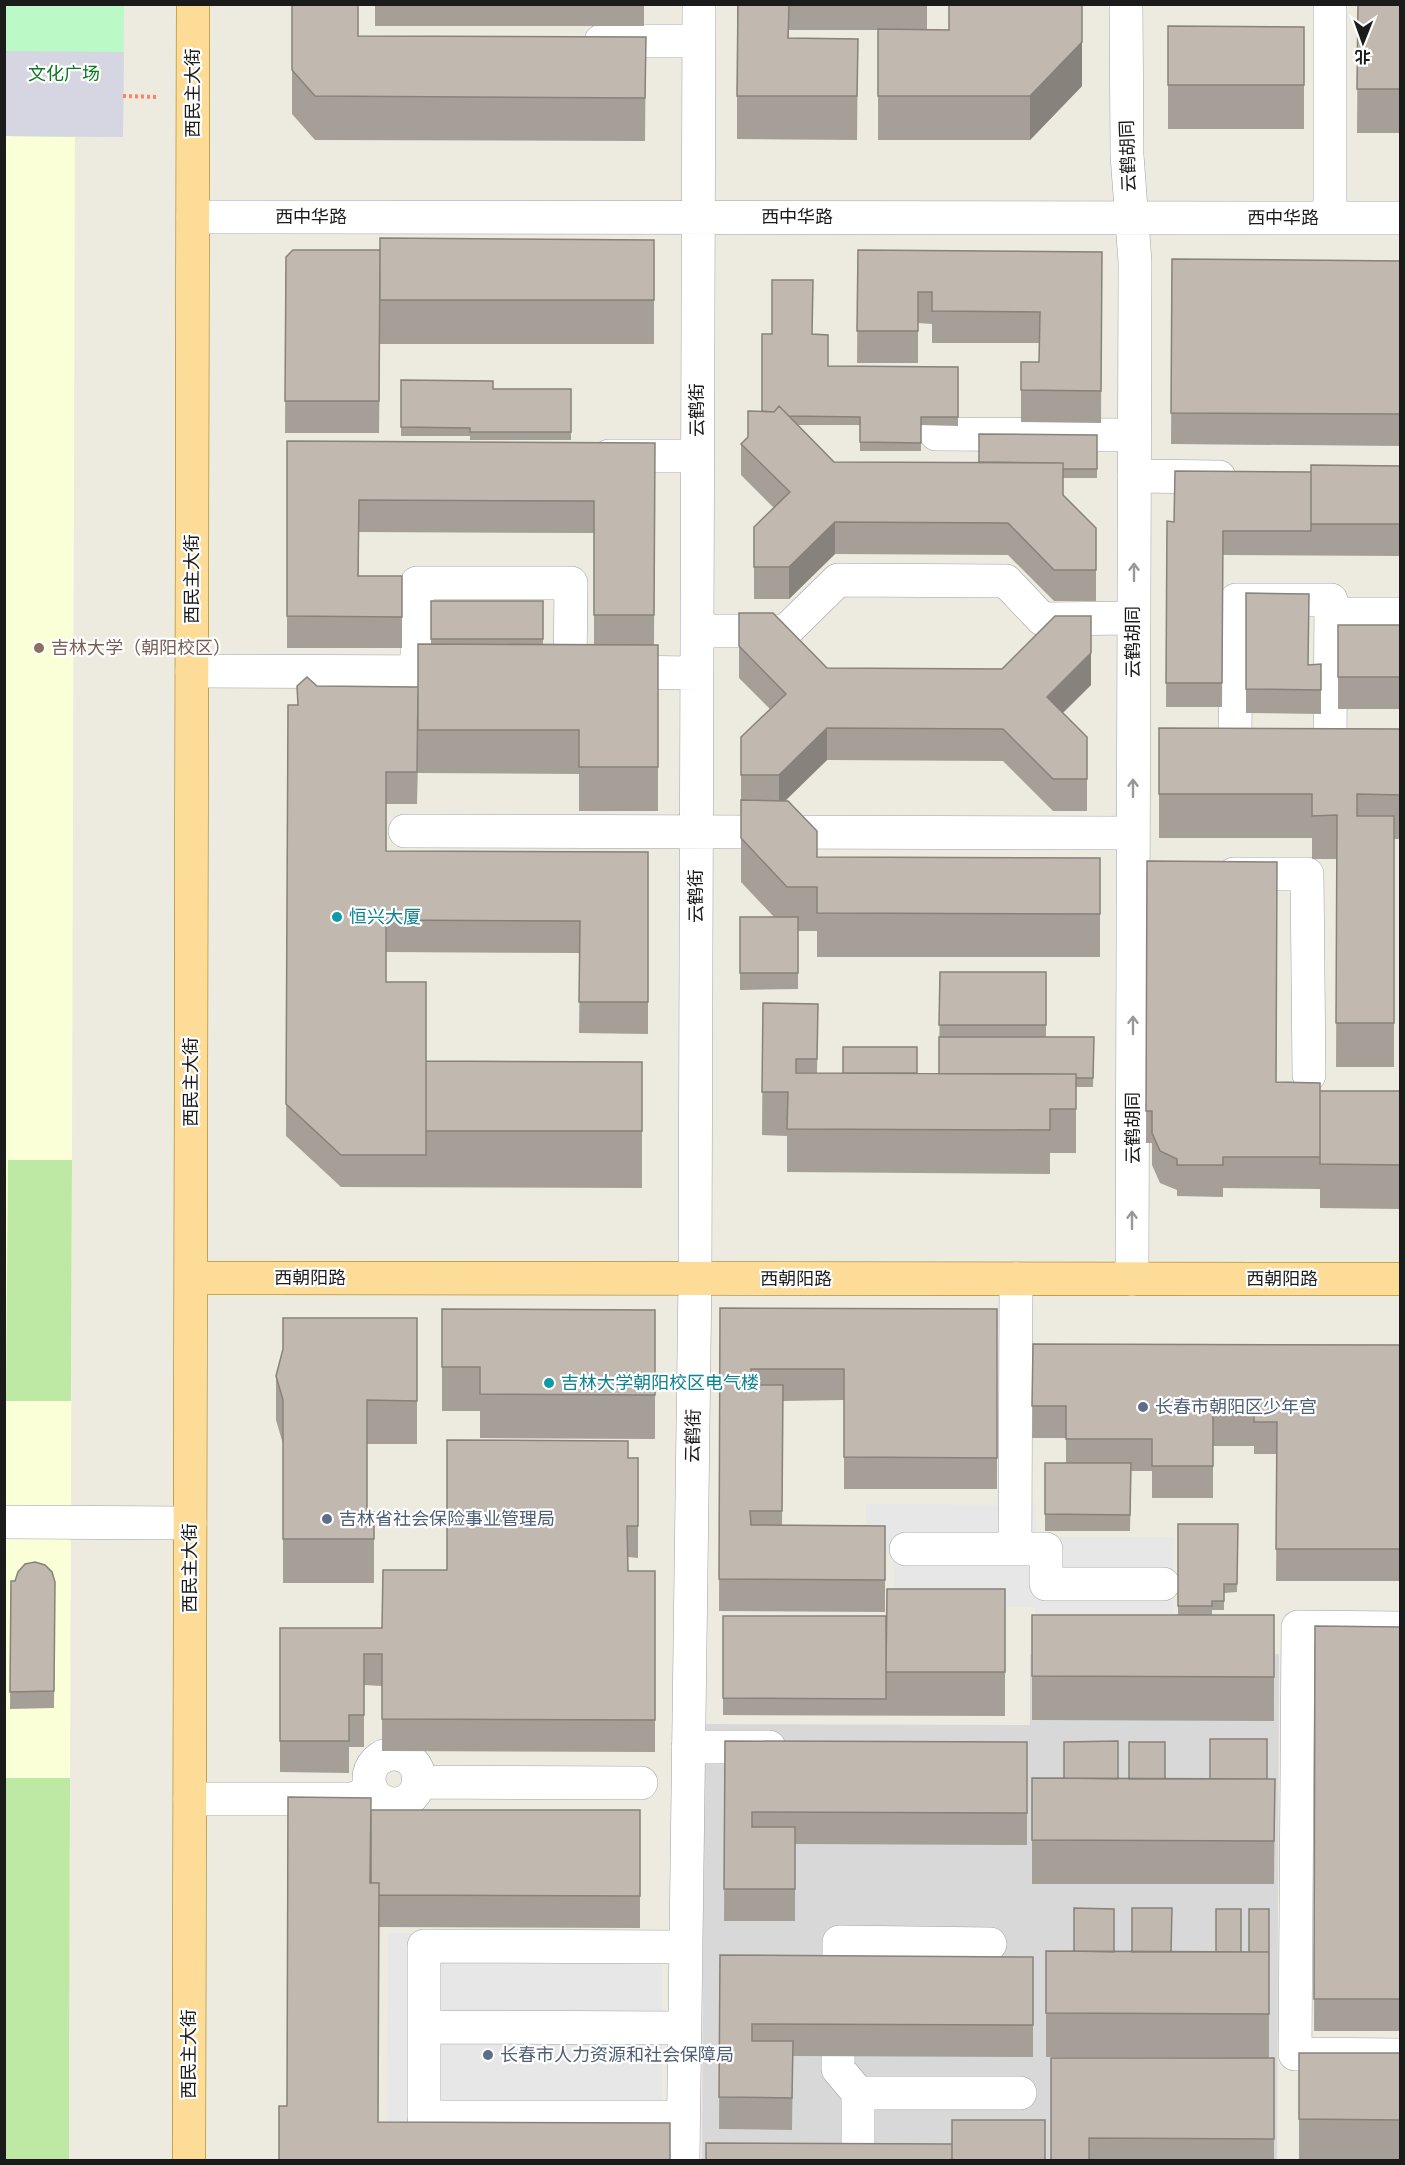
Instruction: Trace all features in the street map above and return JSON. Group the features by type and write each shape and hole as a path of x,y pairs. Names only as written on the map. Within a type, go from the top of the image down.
{"main road":[{"name":"西民主大街","path":"189,2160 193,4"},
{"name":"西朝阳路","path":"191,1278 1401,1279"}],"street":[{"name":"云鹤街","path":"682,2160 695,1278 699,4"},
{"name":"云鹤胡同","path":"1126,4 1127,154 1135,262 1132,1279"},
{"path":"1330,4 1330,218"},
{"path":"570,41 698,41"},
{"name":"西中华路","path":"192,217 1401,218"},
{"path":"936,434 1134,435"},
{"path":"578,456 697,456"},
{"path":"1134,476 1250,477"},
{"path":"697,631 786,631 838,580 1006,581 1042,619 1133,618"},
{"path":"417,672 417,583 570,584 570,672"},
{"path":"1235,746 1236,600 1331,600 1330,747"},
{"path":"1331,614 1401,614"},
{"path":"192,671 488,672"},
{"path":"535,672 696,673"},
{"path":"1133,746 1167,746"},
{"path":"1201,746 1365,747"},
{"path":"405,831 1133,833"},
{"path":"1133,873 1168,874"},
{"path":"1203,874 1307,874 1309,1075"},
{"path":"1016,1279 1016,1550"},
{"path":"4,1522 190,1523"},
{"path":"906,1549 1046,1549 1046,1584 1163,1584"},
{"path":"1401,1628 1298,1627 1295,2054 1401,2055"},
{"path":"688,1747 796,1747"},
{"path":"190,1799 353,1799 372,1791 378,1799 388,1804 400,1804 410,1798 417,1789 418,1782 641,1783"},
{"path":"858,2160 858,2093 838,2069 839,1942 990,1944"},
{"path":"683,2117 424,2117 424,1946 686,1947"},
{"path":"424,2027 684,2028"},
{"path":"858,2093 1020,2093"}],"shaded area":[{"name":"文化广场","path":"5,51 124,52 123,137 5,136"},
{"name":"吉林大学（朝阳校区）","path":"4,136 75,137 69,2160 5,2160"},
{"path":"866,1504 1036,1505 1036,1537 1173,1537 1173,1650 1035,1650 1035,1607 894,1607 894,1552 866,1552"},
{"path":"1030,1654 1279,1654 1277,2160 702,2160 704,1724 1030,1725"},
{"path":"388,1933 662,1933 662,2156 387,2155"}],"green space":[{"name":"文化广场","path":"5,5 124,5 123,137 5,136"},
{"path":"8,1160 72,1160 71,1401 6,1401"},
{"path":"5,1778 70,1778 69,2160 5,2160"}],"building":[{"path":"292,4 358,4 358,36 646,37 645,98 315,96 292,70"},
{"path":"738,4 789,5 788,38 858,39 857,96 737,96"},
{"path":"927,4 927,5 766,5"},
{"path":"949,4 1082,4 1082,42 1030,96 878,96 878,29 949,30"},
{"path":"1358,4 1401,4 1401,89 1357,89"},
{"path":"1168,26 1304,27 1304,85 1168,85"},
{"path":"380,238 654,240 654,300 380,300"},
{"path":"293,250 380,250 379,401 285,401 286,257"},
{"path":"858,250 1102,252 1101,391 1021,390 1021,362 1039,362 1040,312 932,311 932,292 918,292 918,331 857,331"},
{"path":"1172,259 1401,261 1401,414 1171,413"},
{"path":"772,280 813,280 812,334 828,335 828,366 958,367 958,417 921,417 921,443 860,442 860,417 789,416 779,406 774,412 762,411 762,334 772,334"},
{"path":"401,380 493,381 493,389 571,389 571,432 470,432 470,428 401,427"},
{"path":"779,406 834,462 1063,463 1063,495 1096,528 1096,570 1054,570 1008,523 835,522 789,567 754,567 754,527 790,492 741,444 748,437 748,411 774,412"},
{"path":"979,434 1097,435 1097,469 1063,469 1063,463 979,462"},
{"path":"287,441 655,443 654,615 594,615 594,501 359,500 358,576 402,576 402,617 287,616"},
{"path":"1311,465 1401,466 1401,524 1311,524"},
{"path":"1175,471 1311,472 1311,531 1223,531 1222,683 1166,683 1167,521 1174,522"},
{"path":"1246,593 1309,594 1308,665 1321,664 1321,690 1246,689"},
{"path":"431,601 543,601 543,639 431,639"},
{"path":"739,613 773,613 827,668 1002,669 1055,616 1091,616 1091,653 1047,697 1087,737 1087,779 1053,779 1003,729 827,728 779,775 741,775 741,737 786,694 739,646"},
{"path":"1338,625 1401,625 1401,677 1338,677"},
{"path":"418,644 658,645 658,767 579,767 579,730 418,730"},
{"name":"恒兴大厦","path":"307,677 317,686 418,687 417,772 386,772 386,851 648,852 648,1002 579,1002 580,921 386,920 386,982 426,982 426,1155 341,1155 286,1104 288,705 298,705 297,686"},
{"path":"1159,728 1401,729 1401,795 1357,794 1357,816 1394,816 1394,1023 1336,1023 1337,815 1312,816 1312,794 1159,794"},
{"path":"741,800 788,801 817,831 817,857 1100,858 1100,914 817,913 817,887 787,887 741,838"},
{"path":"1147,861 1277,862 1276,1082 1320,1083 1320,1157 1223,1157 1223,1165 1177,1165 1177,1159 1160,1151 1152,1133 1152,1111 1146,1111"},
{"path":"740,917 798,917 798,973 740,973"},
{"path":"940,972 1046,972 1046,1025 939,1025"},
{"path":"763,1003 818,1004 817,1059 796,1059 796,1073 1076,1074 1076,1109 1050,1109 1050,1130 787,1129 788,1092 762,1092"},
{"path":"939,1037 1094,1037 1093,1078 1076,1078 1076,1074 939,1074"},
{"path":"843,1047 917,1047 917,1073 843,1073"},
{"path":"426,1061 642,1062 642,1131 426,1131"},
{"path":"1320,1091 1401,1091 1401,1165 1320,1164"},
{"path":"720,1308 997,1309 997,1458 844,1457 844,1369 751,1369 751,1385 783,1385 782,1511 750,1511 751,1525 885,1526 885,1580 719,1579"},
{"path":"442,1309 655,1310 655,1395 480,1394 480,1367 442,1367"},
{"path":"283,1318 417,1318 417,1401 367,1400 367,1512 374,1512 374,1539 283,1539 283,1400 276,1376 283,1349"},
{"path":"1033,1344 1401,1345 1401,1549 1276,1549 1277,1422 1254,1422 1254,1414 1213,1414 1213,1466 1152,1466 1152,1439 1066,1439 1066,1406 1032,1406"},
{"path":"447,1440 628,1441 628,1458 638,1458 638,1526 627,1526 628,1571 655,1571 655,1720 382,1719 382,1654 364,1654 364,1715 349,1715 349,1741 280,1741 280,1628 382,1628 383,1570 447,1570"},
{"path":"1045,1463 1131,1463 1130,1515 1045,1514"},
{"path":"1178,1524 1238,1524 1237,1584 1224,1584 1224,1601 1212,1601 1212,1606 1178,1606"},
{"path":"35,1562 45,1565 52,1572 55,1582 54,1691 10,1692 11,1581 15,1581 18,1572 25,1564"},
{"path":"887,1589 1005,1589 1005,1672 886,1672"},
{"path":"1032,1615 1274,1615 1274,1677 1032,1676"},
{"path":"723,1616 886,1616 886,1699 723,1698"},
{"path":"1315,1626 1401,1627 1401,1999 1314,1999"},
{"path":"1210,1739 1267,1739 1267,1779 1210,1779"},
{"path":"725,1741 1027,1742 1027,1813 752,1812 752,1827 795,1827 795,1889 724,1889"},
{"path":"1118,1741 1118,1779 1064,1778 1064,1742"},
{"path":"1129,1742 1165,1742 1165,1779 1129,1779"},
{"path":"1032,1778 1275,1779 1274,1841 1032,1840"},
{"path":"288,1797 371,1798 370,1883 379,1883 378,2122 670,2123 670,2160 279,2160 279,2106 287,2106"},
{"path":"371,1810 640,1810 640,1896 379,1895 379,1883 371,1883"},
{"path":"1074,1908 1114,1909 1114,1952 1074,1951"},
{"path":"1132,1908 1172,1908 1171,1952 1132,1952"},
{"path":"1216,1909 1241,1909 1241,1952 1216,1952"},
{"path":"1249,1909 1269,1909 1269,1952 1249,1952"},
{"path":"1046,1951 1269,1952 1269,2014 1046,2013"},
{"path":"720,1955 1033,1957 1033,2025 752,2024 752,2041 793,2041 792,2098 719,2097"},
{"path":"1299,2053 1401,2053 1401,2120 1299,2119"},
{"path":"1051,2058 1274,2058 1274,2139 1089,2138 1089,2160 1051,2160"},
{"path":"952,2120 1045,2120 1045,2160 952,2160"},
{"path":"706,2143 952,2144 952,2160 706,2160"}],"place":[{"name":"吉林大学（朝阳校区）","path":"39,648"},
{"name":"恒兴大厦","path":"337,917"},
{"name":"吉林大学朝阳校区电气楼","path":"549,1383"},
{"name":"长春市朝阳区少年宫","path":"1143,1407"},
{"name":"吉林省社会保险事业管理局","path":"327,1519"},
{"name":"长春市人力资源和社会保障局","path":"488,2055"}]}
